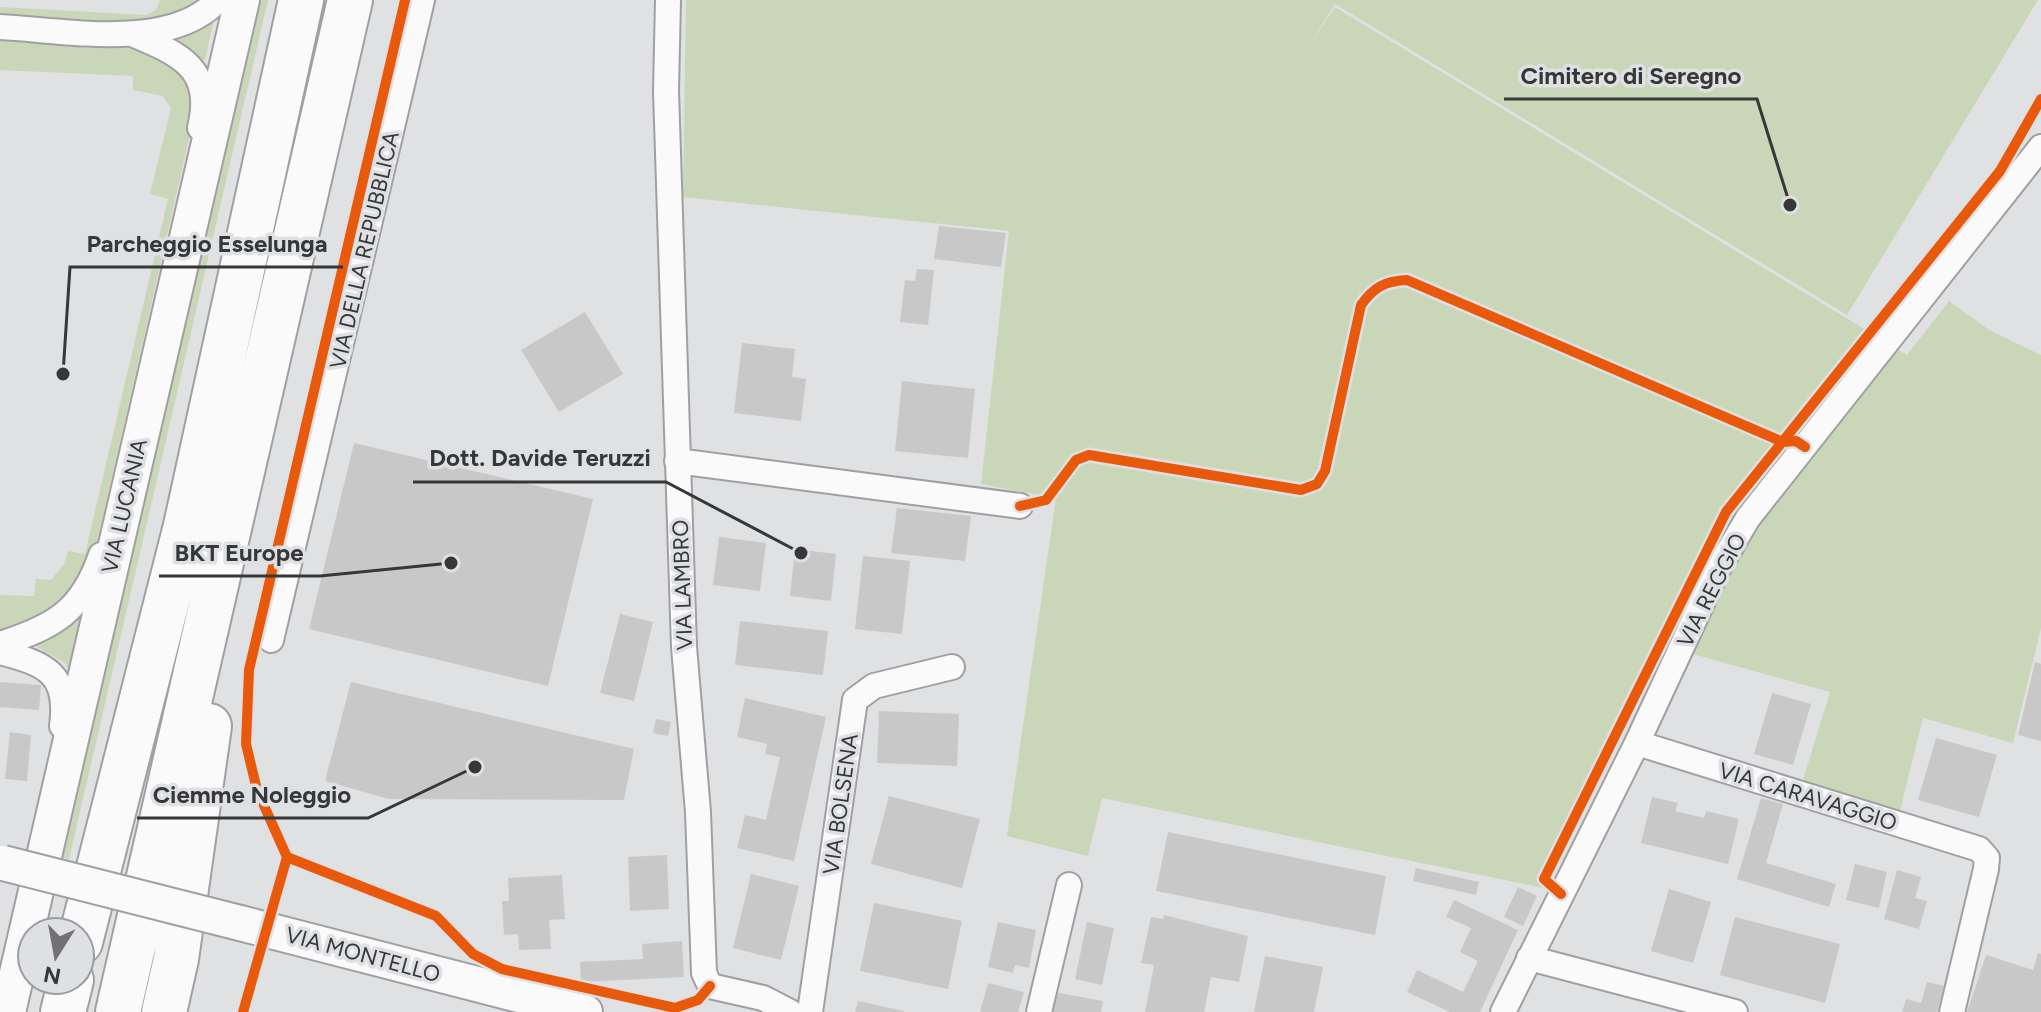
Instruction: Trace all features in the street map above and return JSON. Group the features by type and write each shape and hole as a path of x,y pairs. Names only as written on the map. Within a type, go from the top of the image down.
{"highway":[{"path":"87,916 186,526 301,0"},
{"path":"118,1012 350,0"},
{"path":"172,1001 209,729 211,600"}],"street":[{"path":"0,27 132,34 189,22 207,12 218,0"},
{"name":"VIA LUCANIA","path":"30,916 242,0"},
{"name":"VIA DELLA REPUBBLICA","path":"271,640 422,0"},
{"name":"VIA LAMBRO","path":"668,0 666,91 677,461 684,647 698,812 704,973 710,986 763,998 790,1012"},
{"path":"0,644 49,626 72,609 91,582 104,547 128,439 151,391 154,323 202,119 202,88 195,69 179,55 132,34"},
{"name":"VIA REGGIO","path":"1503,1012 1637,743 1718,569 1748,518 2041,147"},
{"path":"677,461 1020,506"},
{"path":"0,652 31,660 47,669 60,684 65,703 52,820"},
{"name":"VIA BOLSENA","path":"810,1012 855,700 874,686 952,667"},
{"name":"VIA CARAVAGGIO","path":"1637,743 1979,849 1987,858 1986,869 1952,1012"},
{"name":"VIA MONTELLO","path":"2,863 585,1012"},
{"path":"1039,1012 1069,885"},
{"path":"1529,958 1735,1012"},
{"path":"0,1009 16,960"},
{"name":"VIA LUCANIA","path":"8,1012 16,976"}],"green space":[{"path":"160,0 206,0 183,11 132,22 0,14 0,7 146,15 156,10"},
{"path":"249,0 268,0 69,859 52,856"},
{"path":"686,0 2038,0 1847,315 1335,4 1308,47 1335,7 1907,355 1949,301 1989,330 2041,355 2041,628 2013,743 1923,718 1900,811 1803,780 1830,692 1664,646 1544,888 1102,798 1088,856 1007,836 1056,498 981,484 1009,231 683,197"},
{"path":"209,21 213,24 205,60 201,60 175,39 175,34 196,30"},
{"path":"0,41 133,48 160,56 189,78 193,121 97,543 80,578 62,602 37,617 0,630 0,595 34,596 36,579 51,580 64,564 68,551 85,554 168,199 150,194 171,108 163,96 133,90 133,76 0,70"},
{"path":"85,613 70,673 65,663 36,646 37,641 65,628"}],"building":[{"path":"939,226 1006,233 1001,267 934,259"},
{"path":"917,269 934,270 928,325 900,322 905,280 915,281"},
{"path":"585,312 623,374 559,412 521,350"},
{"path":"742,343 795,349 792,377 806,379 801,421 734,413"},
{"path":"902,381 975,389 968,458 895,451"},
{"path":"354,443 593,499 548,686 309,629"},
{"path":"897,508 971,516 965,561 891,553"},
{"path":"719,537 766,543 760,591 713,585"},
{"path":"795,549 836,554 831,601 790,596"},
{"path":"863,556 910,561 902,634 855,629"},
{"path":"620,614 653,622 634,701 600,693"},
{"path":"740,621 828,631 823,675 735,665"},
{"path":"2035,662 2041,664 2041,741 2018,735"},
{"path":"0,682 41,685 39,710 0,707"},
{"path":"351,682 634,749 624,800 389,799 325,781"},
{"path":"1772,693 1811,704 1793,765 1754,754"},
{"path":"745,698 826,717 794,861 737,848 745,815 766,820 780,757 765,754 767,744 737,737"},
{"path":"879,711 959,714 957,766 877,763"},
{"path":"656,719 671,722 668,736 653,733"},
{"path":"10,732 31,735 27,781 5,779"},
{"path":"1936,738 1997,755 1979,817 1918,800"},
{"path":"889,796 980,819 962,888 871,864"},
{"path":"1652,797 1678,803 1675,811 1704,818 1706,811 1739,819 1728,864 1641,843"},
{"path":"1761,798 1783,804 1766,863 1836,884 1829,907 1737,879"},
{"path":"1168,832 1386,876 1375,935 1156,891"},
{"path":"667,855 669,909 630,911 628,857"},
{"path":"1855,864 1887,872 1879,908 1846,900"},
{"path":"1416,868 1479,882 1476,895 1413,881"},
{"path":"1897,870 1921,877 1915,898 1927,901 1919,929 1884,919"},
{"path":"751,874 799,886 781,960 733,948"},
{"path":"562,875 565,919 549,920 551,949 519,950 518,934 504,935 502,901 509,901 508,878"},
{"path":"1518,887 1537,896 1523,926 1504,917"},
{"path":"1669,889 1711,902 1693,963 1651,951"},
{"path":"1454,900 1518,930 1480,1012 1450,1012 1407,992 1417,970 1463,992 1478,961 1460,952 1471,928 1446,917"},
{"path":"874,903 962,921 948,989 860,971"},
{"path":"1164,915 1248,936 1239,982 1211,977 1204,1012 1145,1012 1154,965 1141,963 1151,917 1163,919"},
{"path":"1735,917 1840,944 1825,1003 1720,975"},
{"path":"998,922 1036,930 1029,968 1015,965 1013,973 988,967"},
{"path":"1087,922 1114,928 1102,985 1075,979"},
{"path":"682,941 684,977 581,982 580,962 643,959 642,944"},
{"path":"2038,953 2041,954 2041,1012 1967,1012 1986,955 2033,970"},
{"path":"1265,956 1323,967 1314,1012 1254,1012"},
{"path":"1927,982 1944,986 1937,1012 1902,1012 1906,999 1921,1003"},
{"path":"988,983 1024,992 1018,1012 980,1012"},
{"path":"1054,992 1103,1001 1101,1012 1050,1012"},
{"path":"858,1001 904,1011 904,1012 855,1012"}],"cycle path":[{"path":"243,1012 287,857 257,790 246,744 249,670 405,0"},
{"path":"1561,894 1544,879 1726,512 2000,171 2041,99"},
{"path":"1020,506 1046,500 1076,460 1089,455 1301,490 1317,484 1325,471 1361,305 1381,286 1407,280 1783,442 1796,441 1805,447"},
{"path":"287,857 436,916 473,954 502,969 675,1008 698,1000 710,986"}],"place":[{"name":"Cimitero di Seregno","path":"1790,205"},
{"name":"Parcheggio Esselunga","path":"63,374"},
{"name":"Dott. Davide Teruzzi","path":"801,553"},
{"name":"BKT Europe","path":"451,563"},
{"name":"Ciemme Noleggio","path":"475,767"}]}
